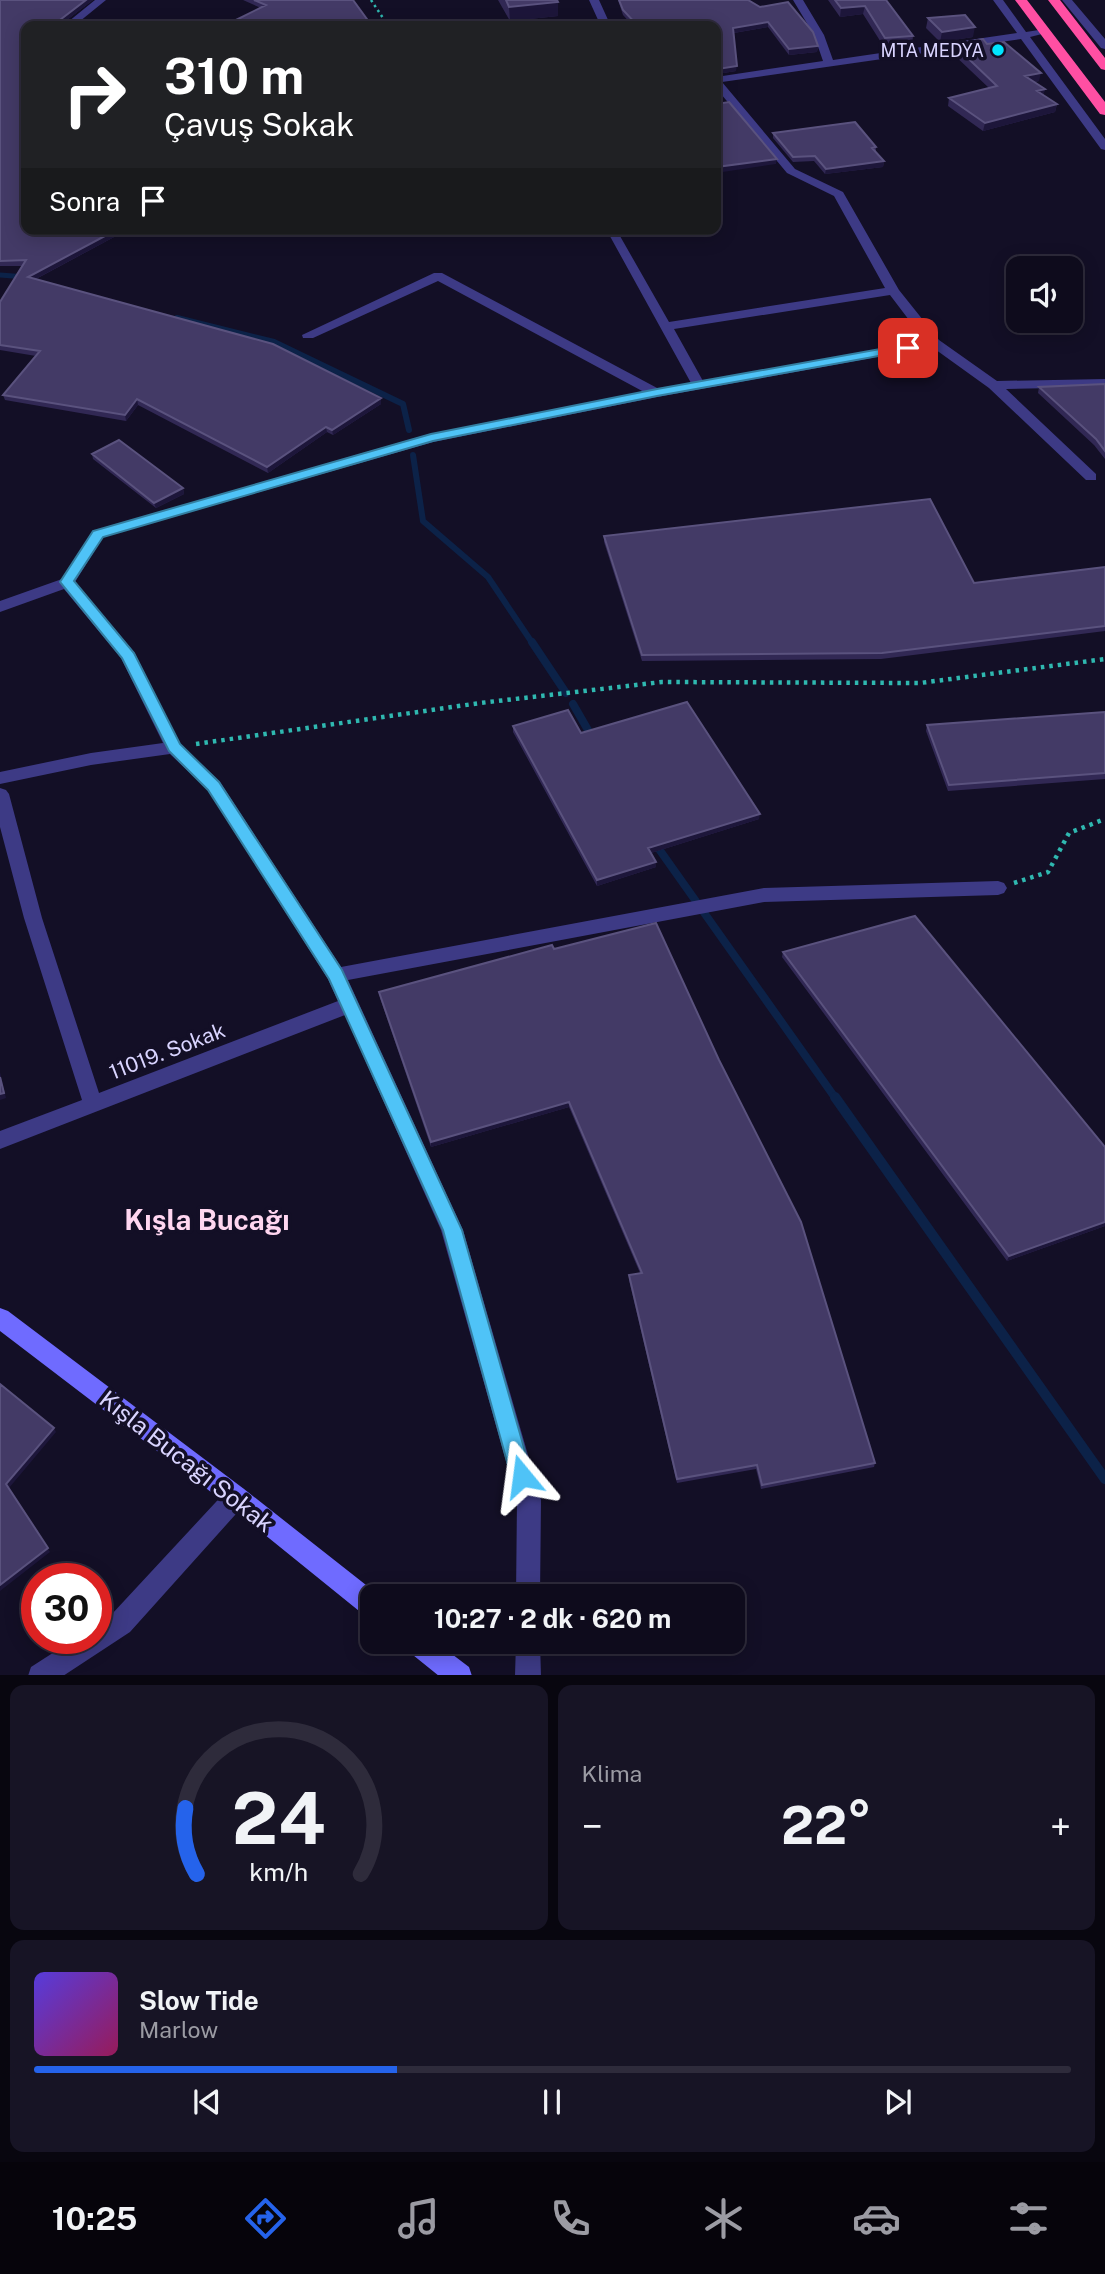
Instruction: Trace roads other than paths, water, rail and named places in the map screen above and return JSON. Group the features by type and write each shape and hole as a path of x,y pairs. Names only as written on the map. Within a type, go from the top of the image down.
{"highway":[{"path":"1021,0 1105,111"},
{"path":"1054,0 1105,66"},
{"path":"1045,32 1077,30"}],"street":[{"path":"74,21 101,0"},
{"path":"594,0 606,21"},
{"path":"798,0 819,35 830,65"},
{"path":"998,0 1105,147"},
{"path":"1067,0 1105,46"},
{"path":"721,80 1045,32"},
{"path":"721,87 791,171 839,194 892,290 934,343 994,385 1091,477"},
{"path":"614,235 699,385"},
{"path":"308,335 438,276 657,393"},
{"path":"667,326 892,290"},
{"path":"0,607 66,582 98,534 431,438 699,385 934,343"},
{"path":"994,385 1105,383"},
{"path":"66,582 128,656 174,748 214,786 336,975 452,1230 529,1500 528,1584"},
{"path":"0,778 91,759 174,748"},
{"path":"0,794 33,918 93,1104"},
{"path":"336,975 764,895 998,888"},
{"name":"11019. Sokak","path":"0,1140 349,1005"},
{"name":"Kışla Bucağı Sokak","path":"0,1318 236,1497 360,1596"},
{"path":"40,1675 121,1623 236,1497"},
{"path":"433,1654 460,1675"},
{"path":"528,1654 528,1675"}],"waterway":[{"path":"0,275 26,277"},
{"path":"177,318 274,342 403,404 409,430"},
{"path":"413,455 423,521 488,577 533,644"},
{"path":"532,642 566,693"},
{"path":"573,704 592,737"},
{"path":"654,842 836,1099"},
{"path":"835,1097 1105,1479"}],"place":[{"name":"MTA MEDYA","path":"998,50"}],"district":[{"name":"Kışla Bucağı","path":"207,1219"}]}
